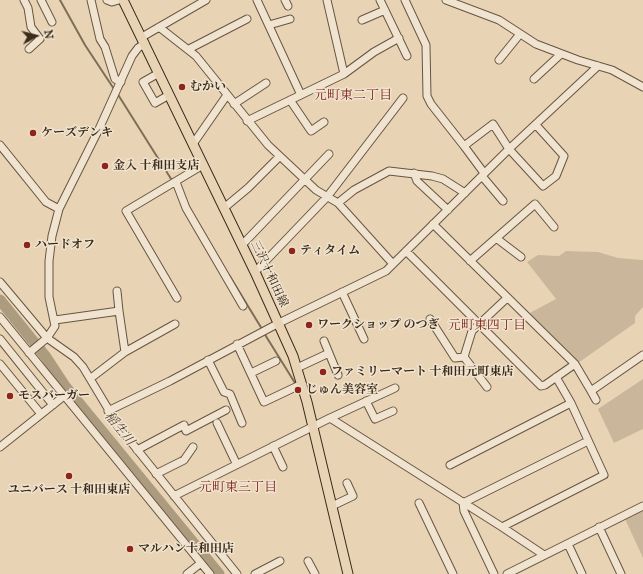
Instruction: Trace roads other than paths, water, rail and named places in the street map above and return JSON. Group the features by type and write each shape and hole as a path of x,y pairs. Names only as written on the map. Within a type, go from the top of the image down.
{"main road":[{"name":"三沢十和田線","path":"124,0 279,323 297,368 348,574"}],"street":[{"path":"24,0 28,8 31,26 40,39 29,49"},
{"path":"41,0 52,22"},
{"path":"91,0 100,39 105,47 115,79 121,82"},
{"path":"107,0 112,2 119,0"},
{"path":"31,351 53,332 56,326 49,297 48,261 52,236 59,209 121,82 132,56 143,40 159,27 206,0"},
{"path":"257,0 301,95"},
{"path":"327,0 344,74"},
{"path":"380,0 407,56"},
{"path":"405,0 426,45 427,96 431,104 503,200"},
{"path":"446,0 499,20 536,44 560,54 612,70 643,87"},
{"path":"362,20 385,10"},
{"path":"189,49 247,19"},
{"path":"269,25 290,19"},
{"path":"159,27 189,49 209,71 247,121 279,157 305,181 327,197 338,202 393,264"},
{"path":"499,60 520,34"},
{"path":"247,121 344,74 374,52 399,38"},
{"path":"534,79 560,54"},
{"path":"108,411 237,344 378,275 393,264 483,174 598,66"},
{"path":"159,73 143,82 155,103 169,95"},
{"path":"234,104 266,83"},
{"path":"193,144 227,95"},
{"path":"255,272 327,197 404,98"},
{"path":"290,100 311,131 324,122"},
{"path":"464,146 493,124 509,149 543,186 556,176 564,156 536,124"},
{"path":"0,145 46,202 59,209"},
{"path":"242,245 305,181 329,154"},
{"path":"224,208 248,188 279,157"},
{"path":"177,298 126,211 203,165"},
{"path":"338,202 354,190 384,172 397,171 414,173 443,180 465,193"},
{"path":"414,173 417,181 448,210"},
{"path":"176,182 186,208 243,306"},
{"path":"470,261 535,204 554,227"},
{"path":"433,224 575,364 596,400"},
{"path":"496,238 521,257"},
{"path":"406,251 541,386 556,378 575,364"},
{"path":"0,282 44,341 74,357 90,378 108,411 137,450 237,574"},
{"path":"117,291 125,352"},
{"path":"342,292 364,339"},
{"path":"464,357 472,331 507,298"},
{"path":"55,320 119,311"},
{"path":"0,317 31,351 64,396 210,574"},
{"path":"430,319 455,358 464,357"},
{"path":"90,378 125,352 175,324"},
{"path":"0,339 53,405"},
{"path":"324,341 338,375"},
{"path":"237,344 264,402 302,384"},
{"path":"297,368 330,353"},
{"path":"592,391 643,355"},
{"path":"464,357 487,387"},
{"path":"208,360 224,392 230,394 242,423"},
{"path":"251,373 276,361"},
{"path":"0,364 41,414"},
{"path":"502,527 604,475 571,403 556,378"},
{"path":"174,496 236,464 394,388"},
{"path":"1,446 64,396"},
{"path":"366,401 375,419 393,411"},
{"path":"450,465 571,403"},
{"path":"137,450 184,425 186,431 226,410"},
{"path":"330,418 544,555"},
{"path":"217,423 236,464"},
{"path":"464,503 588,441"},
{"path":"273,446 283,467"},
{"path":"156,474 184,460 193,447"},
{"path":"332,506 353,496 347,483"},
{"path":"419,503 453,574"},
{"path":"464,503 464,511 494,574"},
{"path":"511,573 643,506"},
{"path":"599,527 621,574"},
{"path":"568,544 582,574"},
{"path":"255,574 280,561"},
{"path":"308,561 315,574"},
{"path":"187,574 201,563"}],"waterway":[{"path":"60,0 85,45 114,89"},
{"path":"117,93 173,182"},
{"path":"229,275 262,329"},
{"name":"稲生川","path":"0,300 46,357 65,386 219,574"},
{"path":"264,333 295,383"}],"place":[{"name":"むかい","path":"182,87"},
{"name":"ケーズデンキ","path":"33,133"},
{"name":"金入 十和田支店","path":"105,166"},
{"name":"ハードオフ","path":"27,245"},
{"name":"ティタイム","path":"292,251"},
{"name":"ワークショップ のつぎ","path":"309,325"},
{"name":"ファミリーマート 十和田元町東店","path":"323,372"},
{"name":"じゅん美容室","path":"298,390"},
{"name":"モスバーガー","path":"10,396"},
{"name":"ユニバース 十和田東店","path":"69,476"},
{"name":"マルハン十和田店","path":"130,549"}],"district":[{"name":"元町東二丁目","path":"353,96"},
{"name":"元町東四丁目","path":"487,326"},
{"name":"元町東三丁目","path":"238,488"}]}
